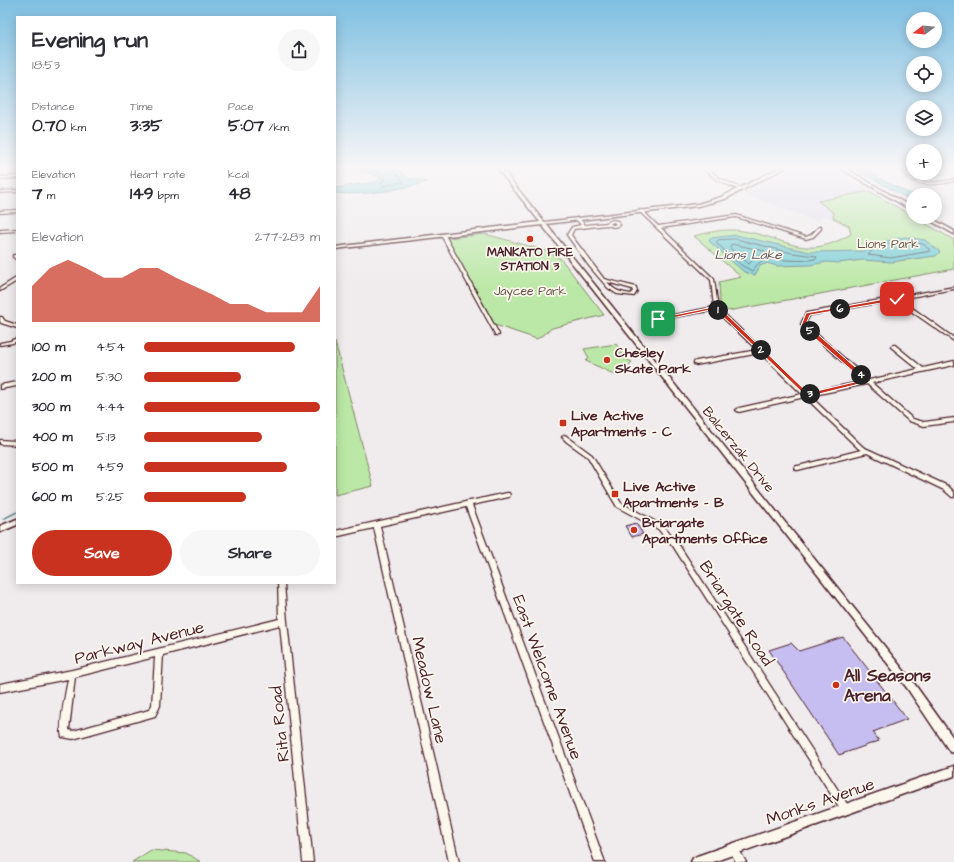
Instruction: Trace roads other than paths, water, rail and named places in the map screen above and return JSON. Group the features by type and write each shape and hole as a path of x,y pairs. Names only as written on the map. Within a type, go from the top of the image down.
{"street":[{"name":"Balcerzak Drive","path":"531,208 910,685 954,748"},
{"path":"336,248 664,208"},
{"path":"0,212 16,210"},
{"path":"641,211 713,280 716,308 861,448 946,488 954,495"},
{"path":"657,227 736,216 806,238 812,236 820,228"},
{"path":"578,219 584,226"},
{"path":"604,280 634,288 635,290 632,295 613,291 604,280 569,235 573,228 607,224"},
{"path":"938,224 954,234"},
{"path":"0,231 16,230"},
{"path":"443,235 497,334"},
{"path":"0,290 16,281"},
{"path":"954,288 808,314 803,324 911,420 924,424 954,420"},
{"path":"897,299 954,340"},
{"path":"658,319 716,308"},
{"path":"0,318 3,322 16,327"},
{"path":"0,344 16,340"},
{"path":"893,346 922,370"},
{"path":"696,362 762,351"},
{"path":"739,410 954,363"},
{"path":"0,387 16,384"},
{"name":"Briargate Road","path":"565,436 569,441 590,456 619,505 660,527 675,544 846,810"},
{"path":"0,442 16,443"},
{"path":"798,468 867,451"},
{"path":"336,534 507,495"},
{"name":"East Welcome Avenue","path":"468,503 600,862"},
{"path":"0,529 16,522"},
{"name":"Meadow Lane","path":"377,524 454,862"},
{"name":"Rita Road","path":"281,584 308,862"},
{"name":"Parkway Avenue","path":"0,688 72,674 284,621"},
{"path":"72,674 65,734 73,735 152,713 156,706 159,653"},
{"name":"Monks Avenue","path":"698,862 954,771"},
{"path":"734,849 741,862"}],"water":[{"name":"Lions Lake","path":"736,235 809,252 865,251 873,244 905,237 925,240 940,252 936,256 891,262 862,260 838,263 827,262 810,265 777,266 767,263 760,266 755,275 744,272 709,241 711,238"}],"waterway":[{"path":"3,519 16,512"}],"place":[{"name":"MANKATO FIRE STATION 3","path":"530,239"},
{"name":"Chesley Skate Park","path":"607,360"},
{"name":"Live Active Apartments - C","path":"563,423"},
{"name":"Live Active Apartments - B","path":"615,494"},
{"name":"Briargate Apartments Office","path":"634,530"},
{"name":"All Seasons Arena","path":"836,685"}],"park label":[{"name":"Lions Park","path":"888,244"},
{"name":"Jaycee Park","path":"530,291"}]}
